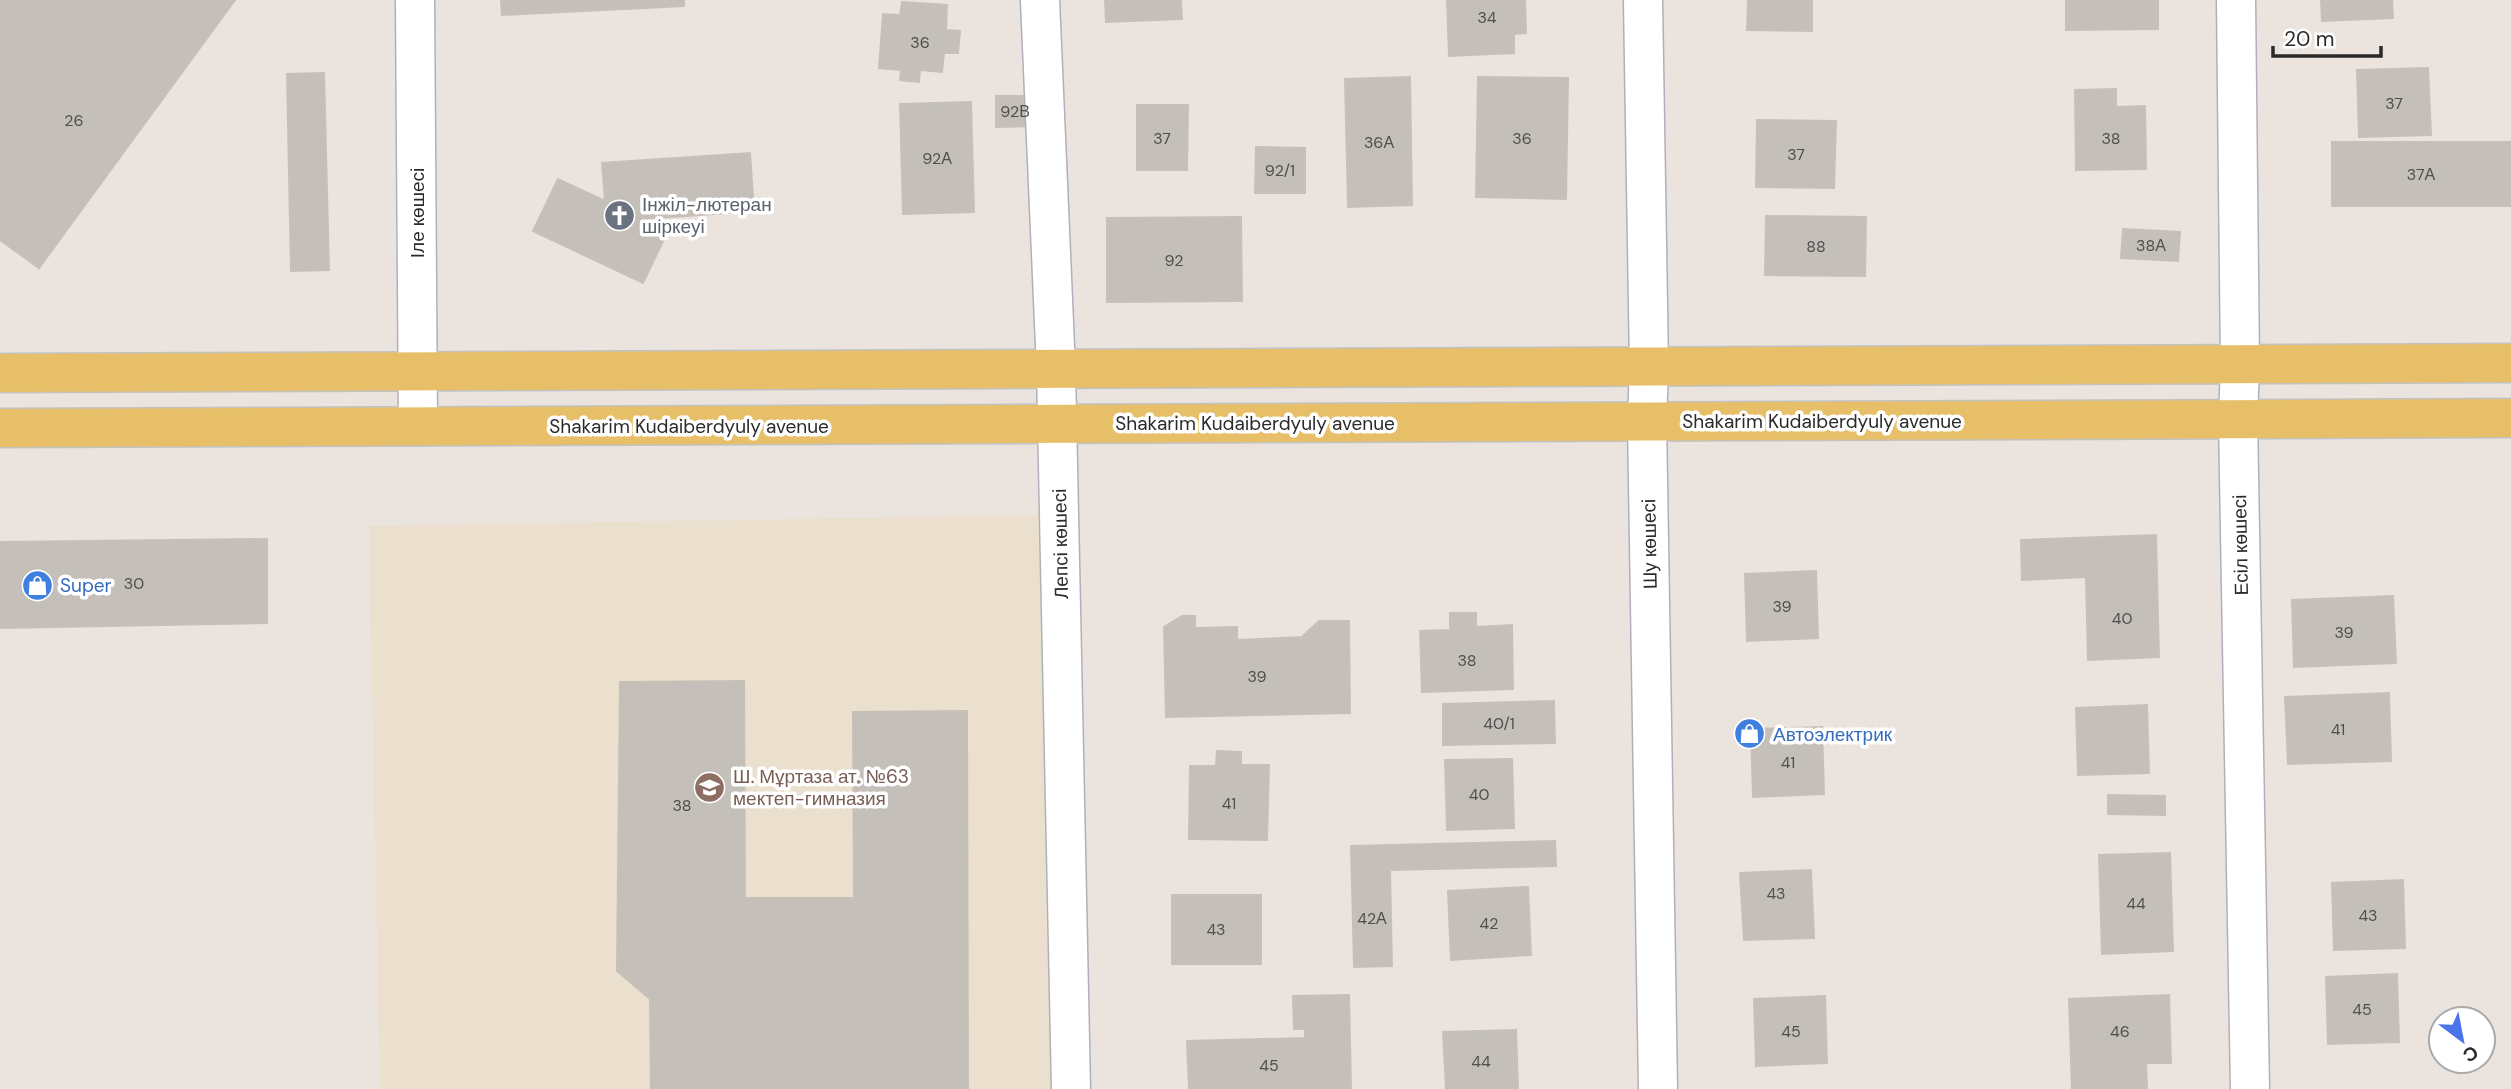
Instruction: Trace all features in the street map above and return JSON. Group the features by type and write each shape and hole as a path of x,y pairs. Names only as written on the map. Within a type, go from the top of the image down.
{"main road":[{"path":"0,373 2511,363"},
{"name":"Shakarim Kudaiberdyuly avenue","path":"0,428 2511,418"}],"street":[{"name":"Іле көшесі","path":"415,0 418,426"},
{"name":"Лепсі көшесі","path":"1040,0 1056,369 1071,1089"},
{"name":"Шу көшесі","path":"1643,0 1658,1089"},
{"name":"Есіл көшесі","path":"2236,0 2240,364 2238,419 2250,1089"}],"shaded area":[{"name":"Ш. Мұртаза ат. №63 мектеп-гимназия","path":"1039,515 1051,1089 380,1089 369,526"}],"building":[{"path":"0,0 235,0 39,268 0,240"},
{"path":"501,0 684,0 684,6 502,15"},
{"path":"1105,0 1181,0 1182,19 1106,22"},
{"path":"1447,0 1525,0 1526,33 1514,34 1514,53 1449,56"},
{"path":"1748,0 1812,0 1812,31 1747,30"},
{"path":"2066,0 2158,0 2158,29 2066,30"},
{"path":"2321,0 2392,0 2393,18 2322,21"},
{"path":"902,2 947,5 946,30 960,31 958,53 944,53 942,72 920,70 919,82 900,80 901,70 879,68 883,14 900,15"},
{"path":"2428,68 2431,135 2359,137 2357,70"},
{"path":"324,73 329,270 291,271 287,74"},
{"path":"1410,77 1412,205 1348,207 1345,79"},
{"path":"1478,77 1568,78 1566,199 1476,197"},
{"path":"2116,89 2116,107 2145,106 2146,169 2076,170 2075,90"},
{"path":"996,96 1034,96 1034,126 996,127"},
{"path":"971,102 974,212 903,214 900,104"},
{"path":"1137,105 1188,105 1187,170 1137,170"},
{"path":"1757,120 1836,121 1834,188 1756,187"},
{"path":"2332,142 2511,142 2511,206 2332,206"},
{"path":"1256,147 1305,148 1305,193 1255,193"},
{"name":"Інжіл-лютеран шіркеуі","path":"750,153 754,211 644,219 668,231 643,283 533,231 558,179 605,201 602,163"},
{"path":"1766,216 1866,217 1865,276 1765,275"},
{"path":"1241,217 1242,301 1107,302 1107,218"},
{"path":"2123,229 2180,232 2178,261 2121,258"},
{"path":"2156,535 2159,657 2088,660 2086,577 2022,580 2021,540"},
{"path":"267,539 267,623 0,628 0,542"},
{"path":"1816,571 1818,638 1747,641 1745,574"},
{"path":"2393,596 2396,663 2294,667 2292,600"},
{"path":"1450,613 1476,613 1476,627 1512,625 1513,689 1422,692 1420,631 1450,630"},
{"path":"1182,616 1195,616 1195,628 1237,627 1237,640 1302,637 1319,621 1349,621 1350,713 1166,717 1164,627"},
{"path":"744,681 745,898 854,898 853,712 967,711 968,1089 651,1089 650,999 617,971 620,682"},
{"path":"2389,693 2391,761 2288,764 2285,697"},
{"path":"1554,701 1555,743 1443,745 1443,704"},
{"path":"2147,705 2149,773 2078,775 2076,708"},
{"path":"1822,727 1824,794 1753,797 1751,729"},
{"path":"1217,751 1241,752 1241,765 1269,765 1267,840 1189,839 1190,766 1216,766"},
{"path":"1512,759 1514,828 1447,830 1445,760"},
{"path":"2108,795 2165,796 2165,815 2108,814"},
{"path":"1555,841 1556,866 1390,870 1392,966 1354,967 1351,846"},
{"path":"2170,853 2173,951 2102,954 2099,855"},
{"path":"1811,870 1814,938 1744,940 1740,873"},
{"path":"2403,880 2405,948 2334,950 2332,883"},
{"path":"1528,887 1531,955 1451,960 1448,891"},
{"path":"1172,895 1261,895 1261,964 1172,964"},
{"path":"2397,974 2399,1042 2328,1044 2326,977"},
{"path":"1349,995 1351,1089 1189,1089 1187,1041 1305,1038 1305,1029 1294,1029 1293,996"},
{"path":"2169,995 2171,1063 2146,1063 2147,1088 2072,1089 2069,999"},
{"path":"1825,996 1827,1063 1756,1066 1754,999"},
{"path":"1516,1030 1518,1089 1446,1089 1443,1032"}],"place":[{"name":"Інжіл-лютеран шіркеуі","path":"619,215"},
{"name":"Super","path":"37,585"},
{"name":"Автоэлектрик","path":"1750,734"},
{"name":"Ш. Мұртаза ат. №63 мектеп-гимназия","path":"710,787"}]}
